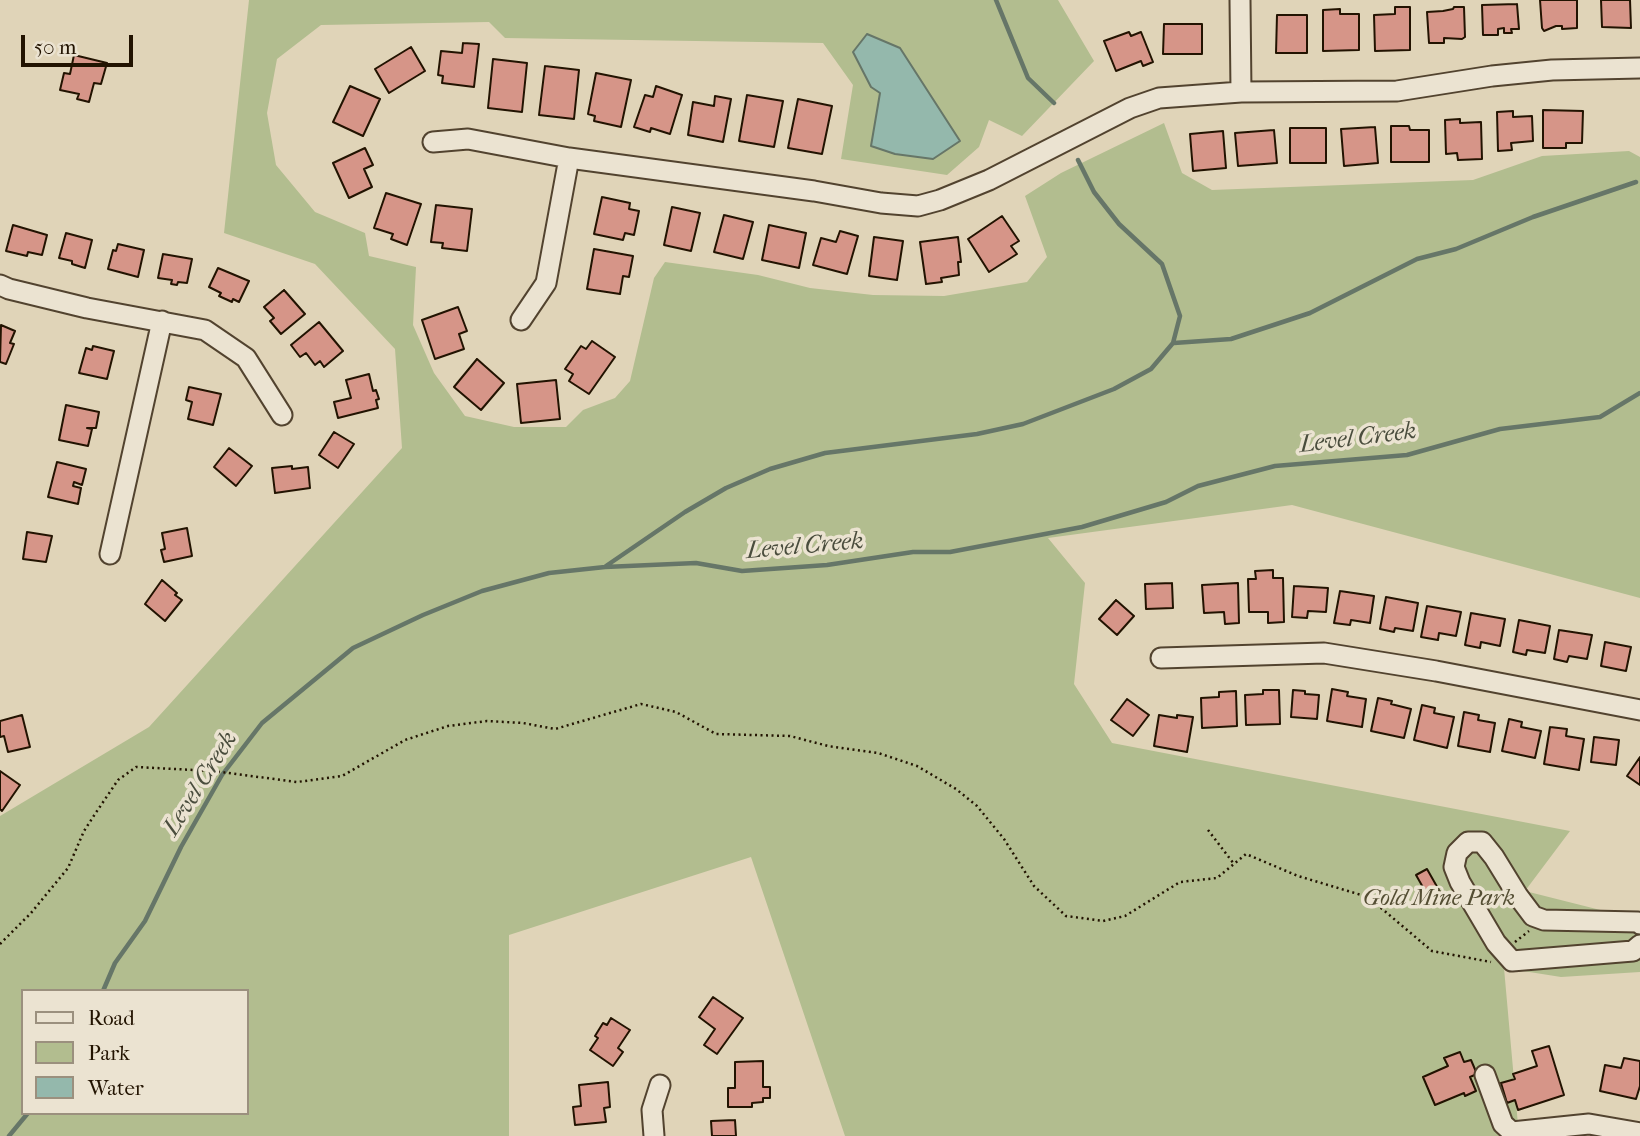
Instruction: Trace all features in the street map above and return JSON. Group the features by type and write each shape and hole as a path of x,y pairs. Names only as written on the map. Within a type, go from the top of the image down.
{"street":[{"path":"1240,0 1241,92"},
{"path":"433,142 468,139 569,158 918,206 989,180 1130,108 1159,98 1241,92 1397,91 1504,75 1640,68"},
{"path":"521,320 546,284 569,158"},
{"path":"0,285 87,308 205,330 246,358 282,415"},
{"path":"110,554 162,321"},
{"path":"1161,657 1324,653 1436,671 1640,710"},
{"path":"1640,924 1544,920 1534,916 1525,906 1482,842 1468,842 1457,853 1454,867 1460,882 1503,952 1512,961 1633,951 1640,946"},
{"path":"1485,1075 1503,1124 1513,1132 1589,1124 1640,1133"},
{"path":"654,1136 652,1110 660,1085"}],"path":[{"path":"0,944 31,913 68,868 84,831 118,780 136,767 213,771 297,782 342,775 405,740 448,726 487,720 555,729 641,704 676,712 716,733 790,736 828,746 878,753 917,766 956,789 977,806 1004,839 1034,886 1066,916 1103,921 1125,916 1180,882 1217,878 1246,854 1298,876 1368,897 1432,951 1489,963 1544,920"},
{"path":"1208,830 1234,864"}],"green space":[{"name":"Gold Mine Park","path":"249,0 1058,0 1094,61 1022,136 989,120 979,147 947,175 841,159 853,85 823,43 505,38 489,22 321,25 277,59 267,113 276,165 315,212 365,233 369,256 416,267 413,325 434,373 465,416 514,427 566,427 583,410 615,398 630,381 654,278 665,262 758,275 810,288 873,295 944,296 1027,282 1047,257 1025,196 1061,173 1164,123 1182,173 1212,190 1473,180 1542,156 1629,151 1640,157 1640,598 1292,505 1048,538 1085,583 1074,684 1112,743 1570,831 1525,891 1640,920 1640,972 1561,977 1504,968 1519,1136 845,1136 751,857 509,935 509,1136 0,1136 0,816 149,727 402,448 395,349 315,264 224,233"}],"water":[{"path":"867,34 900,48 960,141 933,159 895,154 871,146 880,93 871,87 853,52"}],"building":[{"path":"1540,0 1577,0 1577,28 1562,29 1562,26 1556,26 1544,31"},
{"path":"1601,0 1630,0 1631,28 1602,27"},
{"path":"1517,4 1519,29 1504,33 1504,28 1498,29 1498,35 1483,35 1482,5"},
{"path":"1395,7 1410,7 1410,50 1375,51 1374,15 1395,14"},
{"path":"1464,7 1465,37 1444,38 1444,43 1429,43 1427,12"},
{"path":"1340,9 1340,14 1359,14 1359,50 1323,51 1323,10"},
{"path":"1277,15 1307,15 1307,53 1276,53"},
{"path":"1164,24 1202,24 1202,54 1163,54"},
{"path":"1129,32 1131,36 1141,32 1153,62 1143,66 1141,61 1116,71 1104,41"},
{"path":"463,43 479,44 474,87 442,83 443,76 438,75 441,51 462,53"},
{"path":"411,47 425,71 389,93 375,69"},
{"path":"74,55 107,63 101,84 94,83 89,102 77,99 79,94 60,90 64,73 70,74"},
{"path":"493,59 527,63 522,112 488,108"},
{"path":"545,66 579,70 574,119 539,115"},
{"path":"596,73 631,80 621,127 594,121 595,116 588,114"},
{"path":"350,86 380,99 363,136 333,122"},
{"path":"656,86 682,95 670,134 651,128 650,132 634,127 645,95 653,97"},
{"path":"747,95 783,101 774,147 739,141"},
{"path":"715,96 731,99 723,142 688,135 693,102 714,106"},
{"path":"798,99 832,106 822,154 788,148"},
{"path":"1543,110 1583,111 1582,143 1566,143 1566,148 1543,148"},
{"path":"1513,111 1513,117 1532,116 1533,141 1511,143 1512,150 1498,151 1497,112"},
{"path":"1460,119 1460,123 1481,122 1482,159 1458,160 1457,153 1446,154 1445,120"},
{"path":"1391,126 1429,130 1429,162 1391,162"},
{"path":"1375,127 1378,163 1344,166 1341,129"},
{"path":"1290,128 1326,128 1326,163 1290,163"},
{"path":"1274,130 1277,163 1238,166 1235,133"},
{"path":"1223,131 1226,168 1193,171 1190,134"},
{"path":"365,148 373,165 364,169 372,187 349,198 333,163"},
{"path":"386,193 421,204 407,245 391,239 393,234 374,228"},
{"path":"602,197 630,203 629,209 639,211 634,235 625,233 623,240 594,234"},
{"path":"436,205 472,209 467,251 442,248 443,243 431,242"},
{"path":"672,207 700,213 691,251 664,245"},
{"path":"724,215 753,222 743,259 714,252"},
{"path":"1002,216 1019,241 1011,246 1017,254 989,272 968,239"},
{"path":"13,225 47,235 42,255 28,252 27,256 6,251"},
{"path":"769,225 806,233 799,268 762,260"},
{"path":"840,231 858,236 847,274 813,265 821,238 836,242"},
{"path":"66,233 92,240 85,268 59,258"},
{"path":"874,237 903,241 897,280 869,276"},
{"path":"958,237 961,262 958,262 959,275 941,278 942,282 926,284 920,242"},
{"path":"118,244 144,250 138,277 108,269 113,250 116,251"},
{"path":"594,249 633,256 629,277 623,276 620,294 587,289"},
{"path":"163,254 192,259 187,283 171,284 172,280 158,278"},
{"path":"218,268 249,281 239,302 219,296 221,293 209,287"},
{"path":"284,290 305,314 281,334 270,321 274,318 264,307"},
{"path":"458,307 467,331 459,334 464,349 435,359 422,320"},
{"path":"319,322 343,351 324,367 320,361 315,365 306,353 300,357 291,345"},
{"path":"1,325 15,331 10,343 14,344 6,364 0,362"},
{"path":"592,341 615,357 589,394 569,381 573,374 565,369 581,346 586,349"},
{"path":"93,346 114,351 107,379 79,373 86,348 92,350"},
{"path":"477,359 504,383 481,410 454,387"},
{"path":"369,374 373,391 376,390 379,399 376,400 378,408 338,418 334,402 351,398 346,380"},
{"path":"556,380 560,419 521,423 517,384"},
{"path":"189,387 221,394 213,425 188,419 192,402 186,400"},
{"path":"66,405 99,412 96,428 87,428 92,429 88,446 59,440"},
{"path":"334,432 354,444 338,468 319,455"},
{"path":"229,448 252,466 236,486 214,467"},
{"path":"57,462 86,469 82,485 74,482 73,486 81,488 78,504 48,497"},
{"path":"292,466 292,469 308,467 310,488 275,493 272,468"},
{"path":"187,528 192,556 164,562 161,550 165,549 162,533"},
{"path":"27,532 52,536 46,562 23,559"},
{"path":"1273,570 1273,578 1283,578 1284,622 1268,623 1268,612 1249,612 1248,579 1256,579 1255,571"},
{"path":"162,580 182,600 165,621 145,604"},
{"path":"1172,583 1173,608 1146,609 1145,584"},
{"path":"1238,583 1239,623 1225,624 1224,612 1204,613 1202,585"},
{"path":"1294,586 1328,588 1326,612 1308,611 1307,618 1292,617"},
{"path":"1340,591 1374,596 1370,623 1351,620 1350,625 1334,623"},
{"path":"1386,597 1418,603 1413,631 1395,628 1394,632 1380,629"},
{"path":"1116,600 1134,616 1117,635 1099,619"},
{"path":"1427,606 1461,612 1456,636 1439,633 1438,640 1421,637"},
{"path":"1471,613 1505,619 1500,646 1481,642 1480,648 1465,645"},
{"path":"1519,620 1550,626 1545,653 1527,650 1526,655 1513,652"},
{"path":"1559,630 1592,635 1587,659 1569,656 1567,662 1554,659"},
{"path":"1605,642 1631,647 1626,671 1601,666"},
{"path":"1332,689 1348,692 1347,696 1366,699 1362,727 1327,721"},
{"path":"1263,690 1279,690 1280,724 1246,725 1245,695 1263,694"},
{"path":"1293,690 1319,695 1317,719 1291,717"},
{"path":"1236,691 1237,726 1202,728 1201,698 1219,697 1219,692"},
{"path":"1378,698 1411,709 1404,738 1371,731"},
{"path":"1127,699 1149,715 1133,736 1111,720"},
{"path":"1422,705 1435,708 1434,713 1454,717 1447,748 1414,740"},
{"path":"1464,712 1479,715 1478,720 1495,723 1490,752 1458,746"},
{"path":"22,715 30,747 8,752 4,736 0,737 0,721"},
{"path":"1159,715 1193,717 1187,752 1154,746"},
{"path":"1509,719 1522,722 1521,727 1541,731 1535,758 1502,751"},
{"path":"1550,727 1567,729 1566,736 1584,739 1579,770 1544,764"},
{"path":"1594,737 1619,740 1616,765 1591,762"},
{"path":"1640,757 1640,785 1627,776"},
{"path":"0,771 20,785 2,811 0,809"},
{"path":"1427,869 1444,899 1433,905 1416,875"},
{"path":"713,997 743,1018 717,1054 704,1045 715,1029 699,1017"},
{"path":"611,1018 630,1030 618,1048 623,1052 613,1066 590,1050 603,1023 607,1025"},
{"path":"1549,1046 1564,1095 1518,1110 1515,1100 1507,1103 1501,1083 1515,1079 1513,1074 1537,1066 1532,1051"},
{"path":"1460,1052 1464,1062 1471,1060 1477,1074 1470,1077 1476,1091 1435,1105 1423,1077 1448,1066 1444,1058"},
{"path":"1624,1058 1640,1061 1640,1086 1636,1099 1600,1091 1605,1065 1621,1068"},
{"path":"763,1061 763,1087 770,1087 770,1098 752,1103 752,1107 728,1107 728,1088 735,1088 735,1062"},
{"path":"608,1082 610,1107 604,1108 606,1122 575,1125 573,1107 581,1106 579,1085"},
{"path":"735,1120 736,1136 712,1136 711,1121"}],"waterway":[{"path":"996,0 1028,78 1054,103"},
{"path":"606,566 685,512 726,488 770,469 825,453 977,434 1023,424 1114,389 1151,369 1173,343 1180,316 1162,264 1119,224 1094,192 1078,160"},
{"path":"1174,343 1231,339 1310,313 1417,259 1456,249 1533,217 1636,182"},
{"name":"Level Creek","path":"104,989 115,963 145,921 181,847 222,775 262,723 353,648 482,591 549,573 605,567 696,563 742,571 827,565 913,552 950,552 1082,527 1166,502 1198,486 1275,466 1407,455 1500,429 1600,417 1640,393"},
{"name":"Level Creek","path":"9,1136 26,1115"}]}
